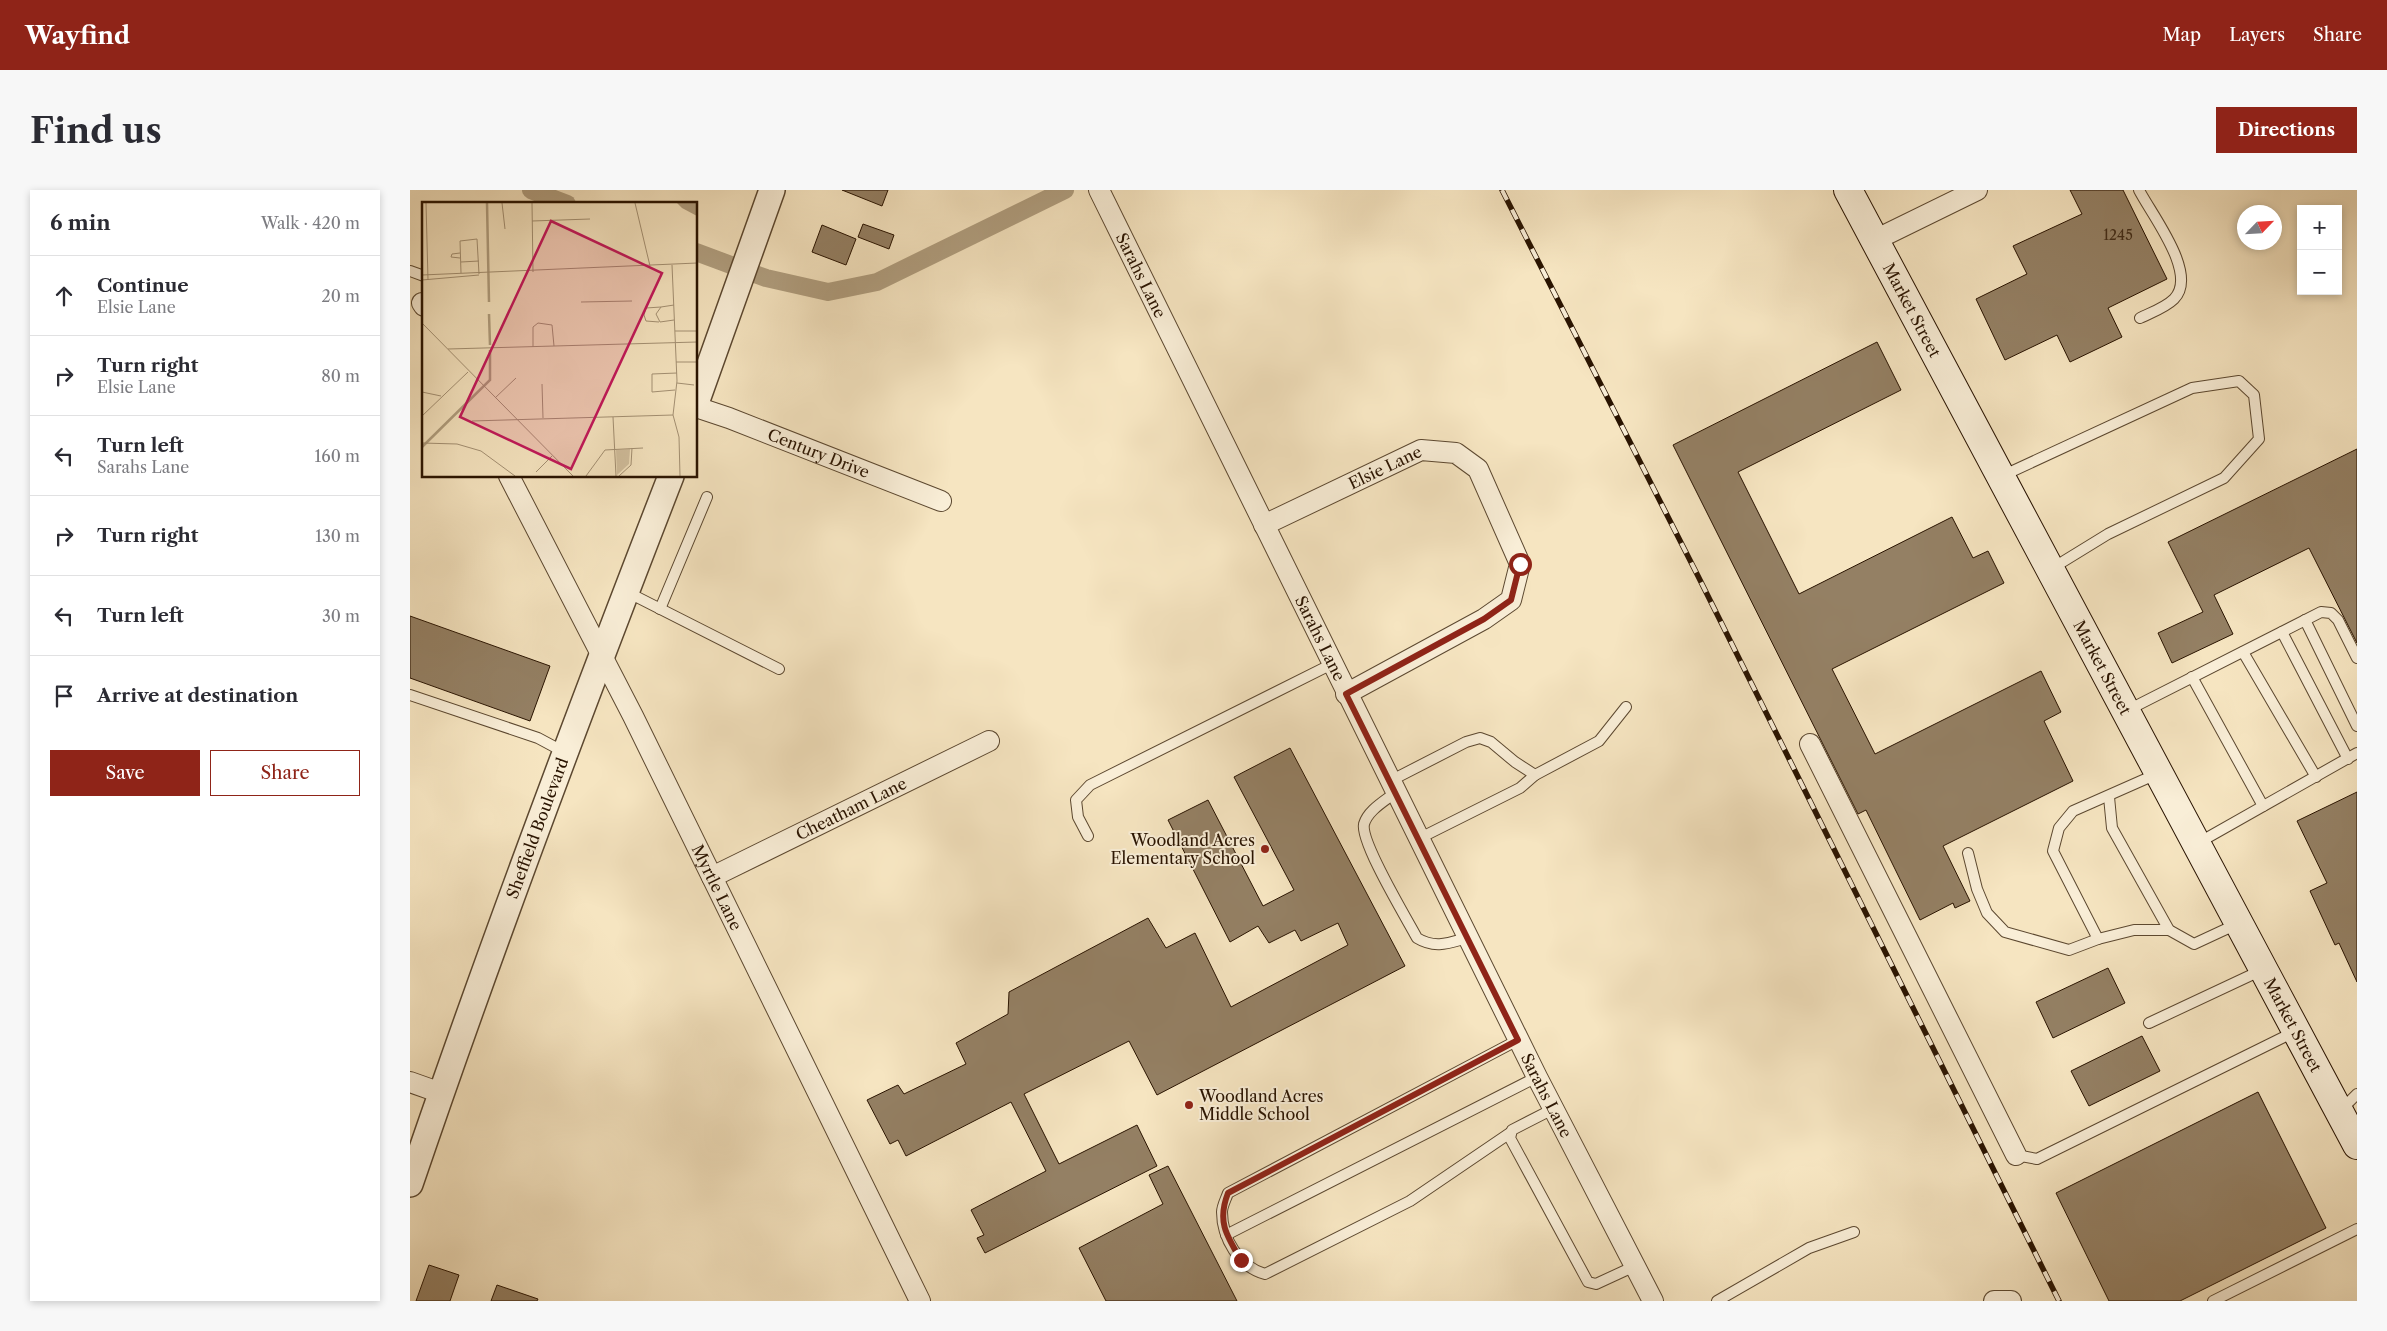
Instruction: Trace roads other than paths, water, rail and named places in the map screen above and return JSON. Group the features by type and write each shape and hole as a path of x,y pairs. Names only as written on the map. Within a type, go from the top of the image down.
{"main road":[{"name":"Market Street","path":"1848,190 2240,922 2262,969 2297,1030 2348,1103 2357,1145"}],"street":[{"path":"699,387 772,190"},
{"name":"Sarahs Lane","path":"1099,190 1467,938 1652,1301"},
{"path":"1875,240 1977,190"},
{"name":"Century Drive","path":"698,408 941,501"},
{"name":"Elsie Lane","path":"1264,525 1421,450 1456,453 1478,469 1520,564 1511,600 1484,619 1346,694"},
{"name":"Myrtle Lane","path":"510,478 633,716 920,1301"},
{"name":"Sheffield Boulevard","path":"410,1184 441,1092 601,657 670,478"},
{"name":"Cheatham Lane","path":"712,877 990,741"},
{"path":"1810,744 2016,1155"},
{"path":"410,1082 441,1092"},
{"path":"1994,1301 2011,1301"}],"lane":[{"path":"2139,190 2163,229 2181,275 2179,290 2174,299 2140,318"},
{"path":"410,271 422,275"},
{"path":"2000,476 2192,388 2239,381 2254,395 2259,439 2224,478 2108,534 2050,569"},
{"path":"660,609 707,497"},
{"path":"626,591 778,669"},
{"path":"2126,711 2321,612 2331,613 2338,620 2357,658"},
{"path":"2305,620 2357,726"},
{"path":"2197,843 2352,756 2282,632"},
{"path":"2243,652 2316,777"},
{"path":"1088,836 1078,817 1076,800 1090,785 1332,664"},
{"path":"2192,677 2263,806"},
{"path":"410,695 538,738 566,753"},
{"path":"1418,839 1520,788 1535,775 1599,740 1626,707"},
{"path":"1467,938 1440,946 1426,944 1417,938 1367,844 1364,825 1368,816 1393,787 1466,742 1480,738 1491,742 1515,762 1535,775"},
{"path":"2098,939 2053,851 2059,828 2073,811 2160,773"},
{"path":"2108,797 2112,828 2169,930"},
{"path":"1968,854 1977,889 1987,913 2005,932 2069,950 2098,939 2134,930 2169,930 2194,944 2240,922"},
{"path":"2149,1023 2262,969"},
{"path":"2016,1155 2037,1159 2297,1030"},
{"path":"1518,1040 1228,1193 1222,1210 1226,1235 1241,1260 1252,1271 1265,1274 1410,1200 1510,1133 1553,1109"},
{"path":"1226,1235 1537,1077"},
{"path":"1510,1133 1510,1138 1588,1282 1596,1284 1635,1266"},
{"path":"2213,1301 2357,1229"},
{"path":"1717,1301 1809,1248 1854,1232"}],"waterway":[{"path":"531,190 562,202"},
{"path":"698,253 766,278 828,292 877,282 1065,190"}],"railway":[{"path":"1502,190 1698,576 2059,1301"}],"place":[{"name":"Woodland Acres Elementary School","path":"1265,849"},
{"name":"Woodland Acres Middle School","path":"1189,1105"}]}
